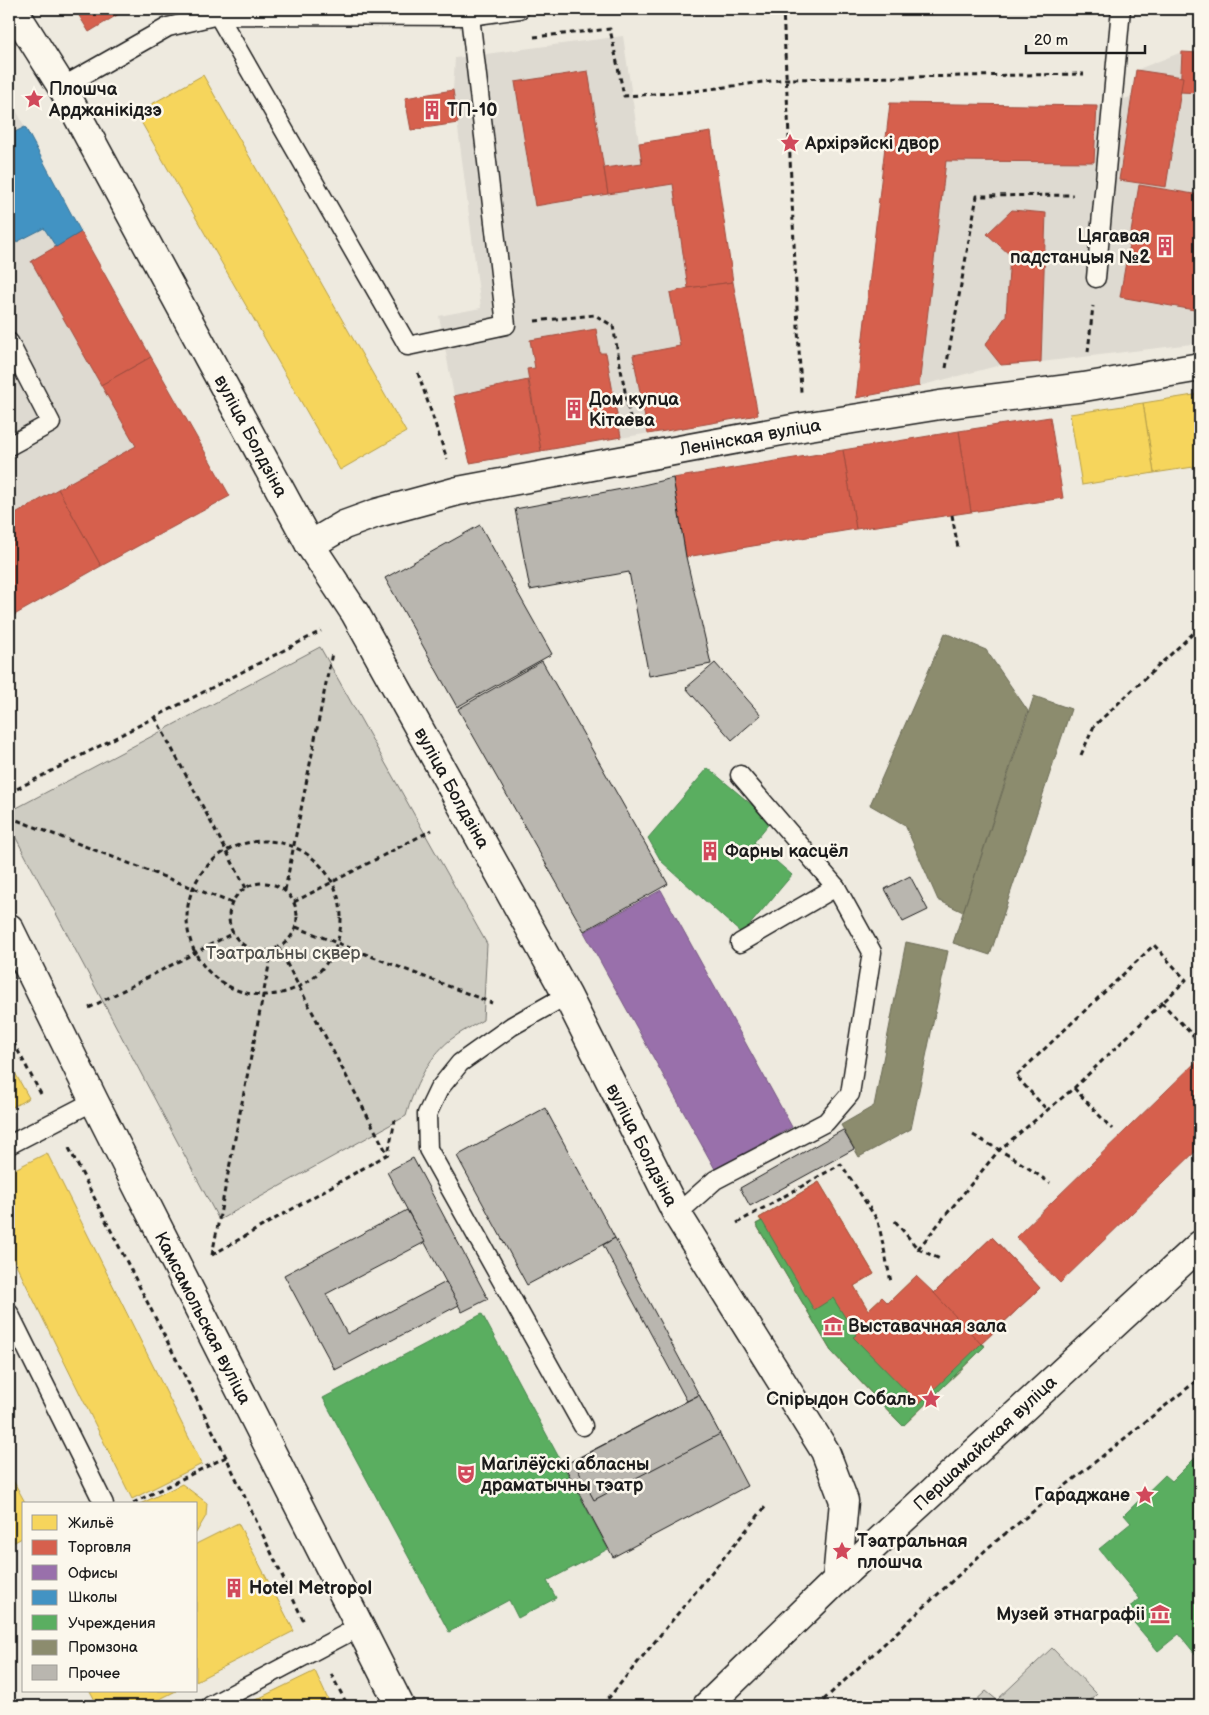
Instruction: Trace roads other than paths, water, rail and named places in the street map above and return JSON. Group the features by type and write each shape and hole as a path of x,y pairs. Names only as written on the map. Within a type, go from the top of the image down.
{"main road":[{"name":"вуліца Болдзіна","path":"13,9 62,86 310,545 355,614 567,995 677,1214 825,1451 844,1500 837,1580"},
{"name":"Ленінская вуліца","path":"310,545 344,524 458,490 803,427 940,405 1084,387 1200,367"},
{"name":"Камсамольская вуліца","path":"9,928 94,1102 400,1706"},
{"name":"Першамайская вуліца","path":"707,1706 837,1580 1200,1245"}],"lane":[{"path":"62,86 168,27 218,15 470,16 520,9"},
{"path":"1096,278 1121,9"},
{"path":"218,15 408,346 506,325 470,16"},
{"path":"9,342 51,422 9,446"},
{"path":"677,1214 715,1180 826,1122 850,1094 872,952 836,887 740,775"},
{"path":"740,943 836,887"},
{"path":"567,995 512,1026 460,1063 439,1088 427,1114 428,1149 583,1426"},
{"path":"9,1145 94,1102"},
{"path":"9,1313 103,1502"},
{"path":"210,1706 359,1627"}],"place":[{"name":"Плошча Арджанікідзэ","path":"34,99"},
{"name":"ТП-10","path":"432,110"},
{"name":"Архірэйскі двор","path":"790,143"},
{"name":"Цягавая падстанцыя №2","path":"1165,246"},
{"name":"Дом купца Кітаева","path":"574,409"},
{"name":"Фарны касцёл","path":"710,851"},
{"name":"Выставачная зала","path":"833,1326"},
{"name":"Спірыдон Собаль","path":"931,1399"},
{"name":"Магілёўскі абласны драматычны тэатр","path":"466,1474"},
{"name":"Гараджане","path":"1145,1495"},
{"name":"Тэатральная плошча","path":"842,1551"},
{"name":"Hotel Metropol","path":"234,1588"},
{"name":"Музей этнаграфіі","path":"1160,1614"}],"park label":[{"name":"Тэатральны сквер","path":"283,953"}]}
